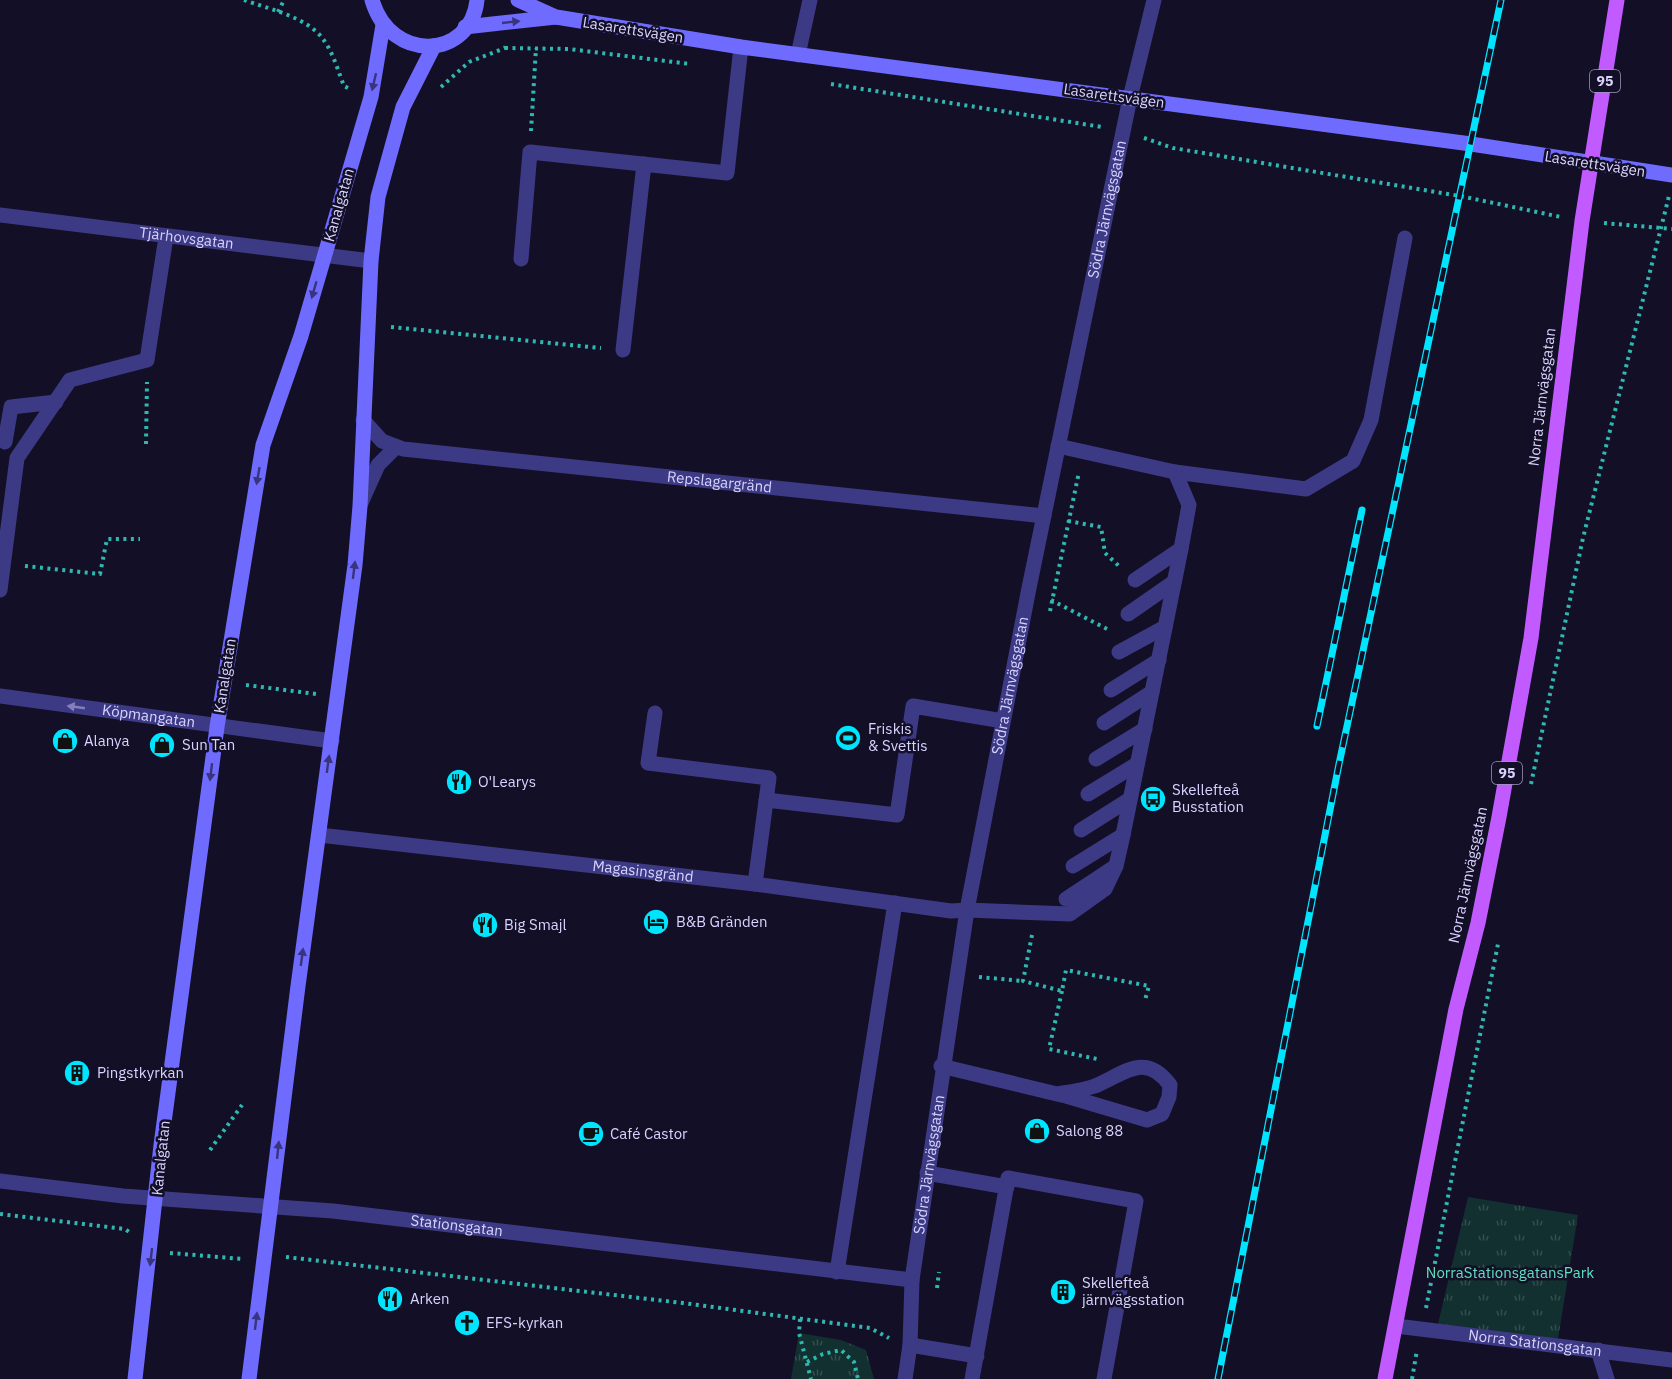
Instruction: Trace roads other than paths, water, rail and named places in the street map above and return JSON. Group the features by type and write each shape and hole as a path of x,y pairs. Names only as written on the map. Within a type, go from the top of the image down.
{"main road":[{"path":"362,0 377,12 403,42 423,46 434,46 453,38 465,27 473,15 477,0"},
{"name":"Lasarettsvägen","path":"518,0 556,17 741,47 1594,161 1672,175"},
{"name":"95","path":"1594,161 1617,0"},
{"name":"Kanalgatan","path":"135,1379 152,1250 161,1145 223,682 263,445 301,336 371,97 377,12"},
{"name":"Lasarettsvägen","path":"465,27 556,17"},
{"path":"249,1379 338,697 360,506 371,261 378,197 387,159 407,97 434,46"},
{"name":"Norra Järnvägsgatan","path":"1384,1379 1456,1009 1478,923 1531,638 1582,221 1594,161"}],"street":[{"path":"798,55 810,0"},
{"name":"Södra Järnvägsgatan","path":"905,1379 910,1345 912,1280 941,1066 966,910 1058,446 1130,98 1154,0"},
{"path":"521,259 530,152 727,173 741,47"},
{"path":"623,350 644,164"},
{"name":"Tjärhovsgatan","path":"0,216 371,261"},
{"path":"0,590 17,458 70,380 147,360 166,237"},
{"path":"1058,446 1175,472 1306,489 1353,461 1371,420 1405,238"},
{"path":"5,442 10,407 56,402"},
{"path":"360,506 378,465 395,448 382,441 363,420"},
{"name":"Repslagargränd","path":"395,448 1044,516"},
{"name":"Magasinsgränd","path":"319,835 755,884 951,911 984,909 1036,914 1070,914 1105,889 1116,866 1189,505 1175,472"},
{"path":"1128,579 1181,549"},
{"path":"1128,614 1174,582"},
{"path":"1119,652 1166,627"},
{"path":"1111,690 1159,660"},
{"path":"1104,723 1152,692"},
{"name":"Köpmangatan","path":"0,696 332,741"},
{"path":"766,800 897,815 913,706 1004,721"},
{"path":"655,713 648,763 769,778 755,884"},
{"path":"1096,759 1145,729"},
{"path":"1088,794 1137,764"},
{"path":"1081,830 1130,799"},
{"path":"1073,866 1123,835"},
{"path":"1066,899 1116,866"},
{"path":"837,1272 895,903"},
{"path":"941,1066 1057,1094 1147,1120 1162,1114 1169,1097 1170,1085 1161,1073 1144,1067 1132,1067 1094,1086 1057,1094"},
{"path":"927,1173 1007,1187"},
{"path":"972,1379 1008,1178 1136,1201 1104,1379"},
{"name":"Stationsgatan","path":"0,1181 157,1199 333,1211 912,1280"},
{"name":"Norra Stationsgatan","path":"1396,1326 1672,1360"},
{"path":"910,1345 977,1356"},
{"path":"1598,1350 1607,1379"}],"railway":[{"path":"1218,1379 1339,764 1501,0"},
{"path":"1317,726 1362,510"}],"place":[{"name":"Friskis & Svettis","path":"848,738"},
{"name":"Alanya","path":"65,741"},
{"name":"Sun Tan","path":"162,745"},
{"name":"O'Learys","path":"459,782"},
{"name":"Skellefteå Busstation","path":"1153,799"},
{"name":"B&B Gränden","path":"656,922"},
{"name":"Big Smajl","path":"485,925"},
{"name":"Pingstkyrkan","path":"77,1073"},
{"name":"Salong 88","path":"1037,1131"},
{"name":"Café Castor","path":"591,1134"},
{"name":"Skellefteå järnvägsstation","path":"1063,1292"},
{"name":"Arken","path":"390,1299"},
{"name":"EFS-kyrkan","path":"467,1323"}],"park label":[{"name":"NorraStationsgatansPark","path":"1510,1273"}]}
